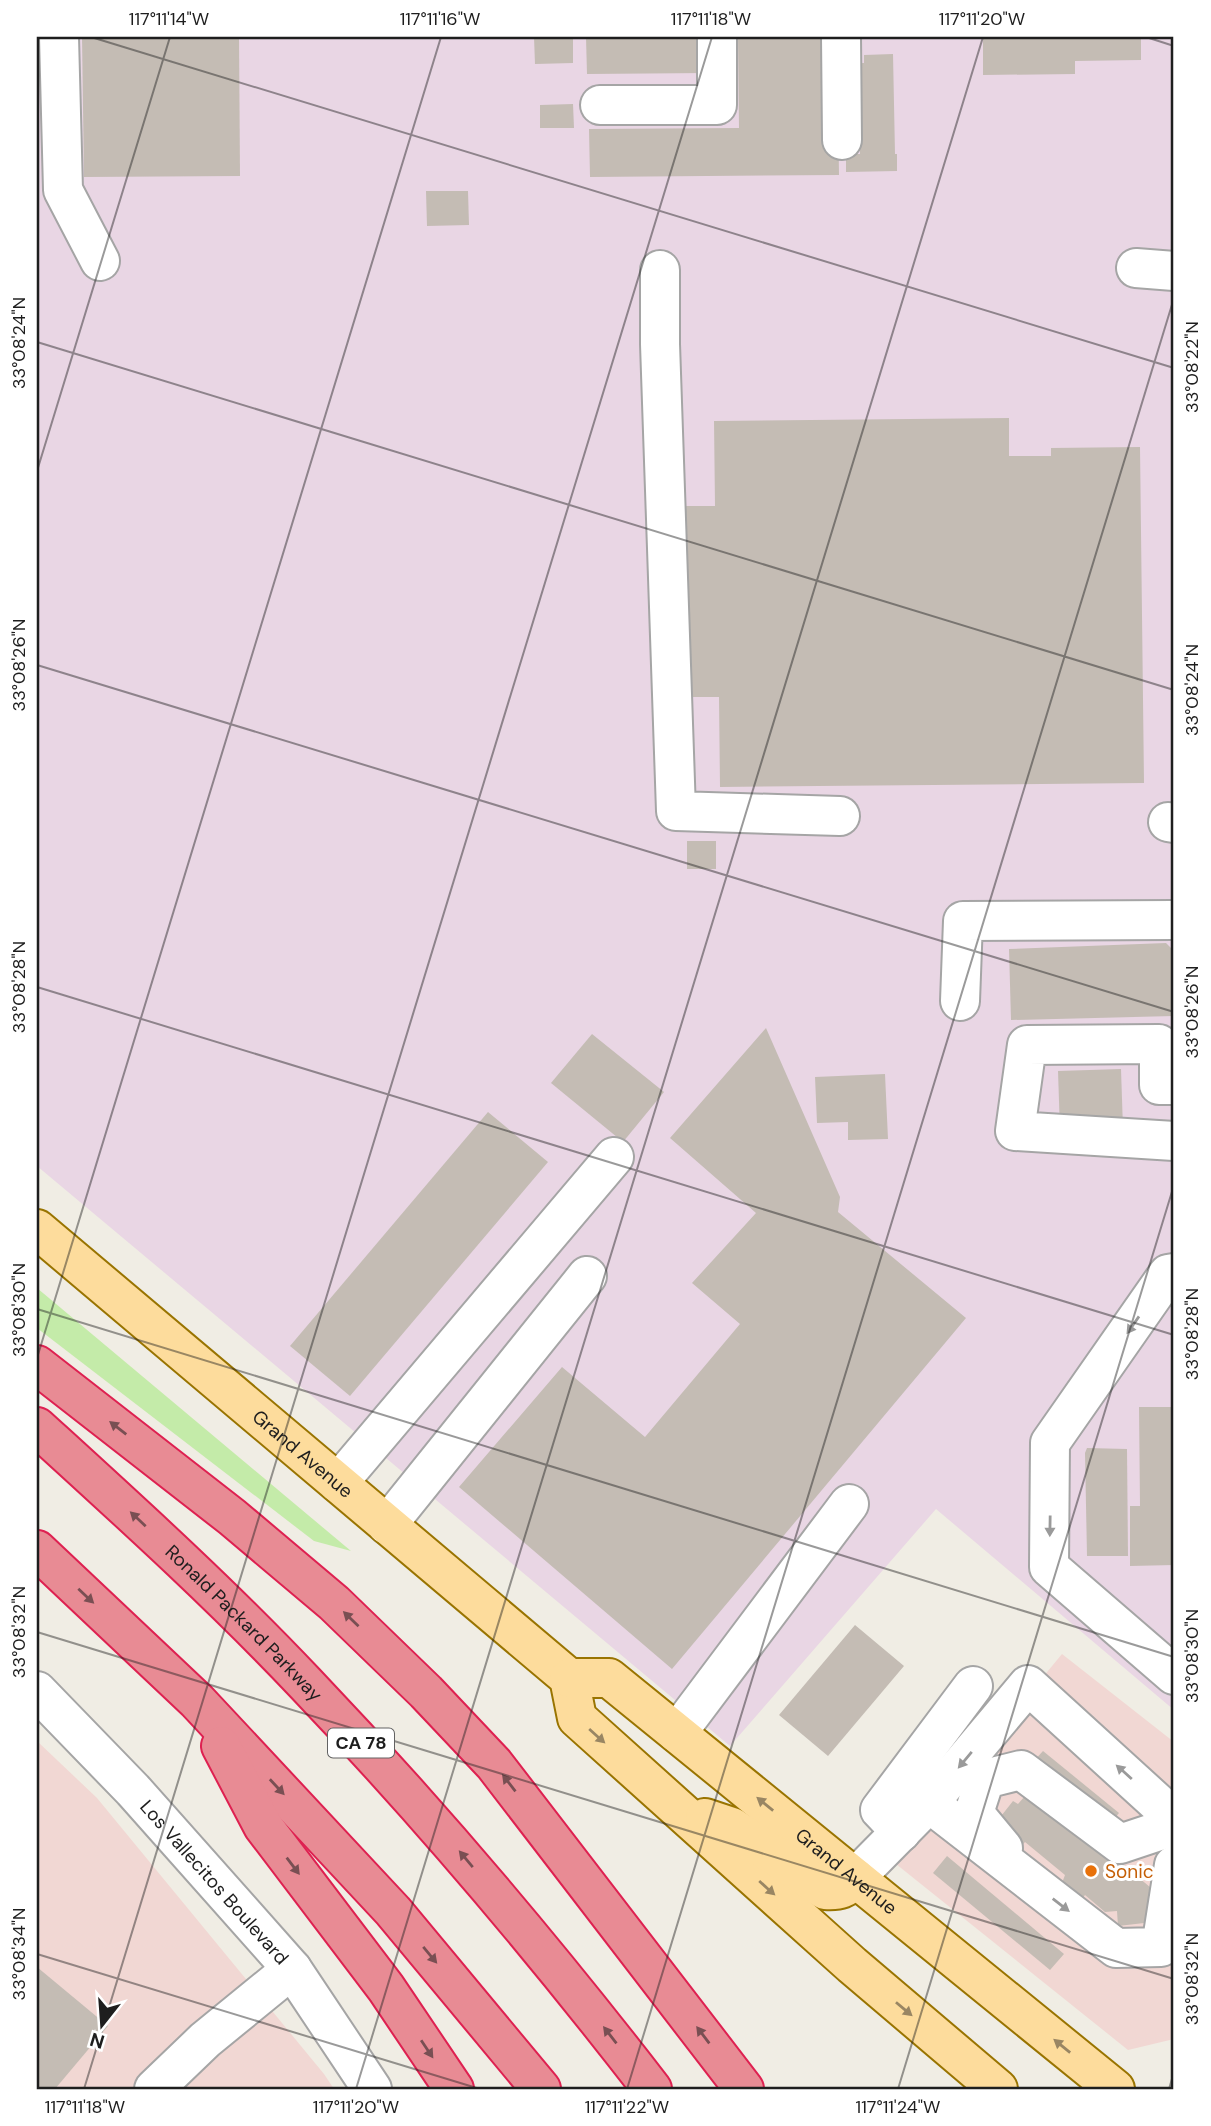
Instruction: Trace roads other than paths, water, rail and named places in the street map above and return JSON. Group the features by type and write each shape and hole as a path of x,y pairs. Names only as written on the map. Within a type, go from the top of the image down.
{"highway":[{"path":"37,1366 232,1517 334,1603 426,1692 494,1764 744,2089"},
{"name":"Ronald Packard Parkway","path":"37,1427 145,1525 314,1692 454,1846 652,2089"},
{"path":"37,1550 197,1701 393,1911 541,2089"},
{"path":"197,1701 263,1826 386,1987 454,2089"}],"main road":[{"name":"Grand Avenue","path":"37,1229 569,1678 609,1678 1115,2089"},
{"path":"569,1678 577,1718 852,1965 999,2089"},
{"path":"679,1810 732,1827 825,1890 837,1891 849,1886 855,1878"}],"street":[{"path":"59,37 63,190 100,261"},
{"path":"600,105 717,105 717,37"},
{"path":"841,37 842,140"},
{"path":"1136,268 1174,271"},
{"path":"660,270 660,344 676,811 840,816"},
{"path":"960,1001 962,921 1174,920"},
{"path":"1174,1085 1159,1085 1159,1044 1027,1045 1015,1131 1174,1141"},
{"path":"338,1483 614,1157"},
{"path":"1174,1273 1168,1274 1051,1443 1049,1553 1049,1567 1174,1675"},
{"path":"387,1525 587,1276"},
{"path":"677,1732 849,1504"},
{"path":"855,1878 929,1803 1028,1685 1174,1818"},
{"path":"901,1832 880,1810 973,1686"},
{"name":"Los Vallecitos Boulevard","path":"37,1691 133,1790 292,1969 372,2089"},
{"path":"1025,1878 974,1814 985,1779 1021,1770 1120,1844 1174,1826"},
{"path":"929,1803 1116,1948 1161,1947 1174,1865"},
{"path":"154,2089 205,2040 292,1969"}],"place":[{"name":"Sonic","path":"1091,1871"}]}
